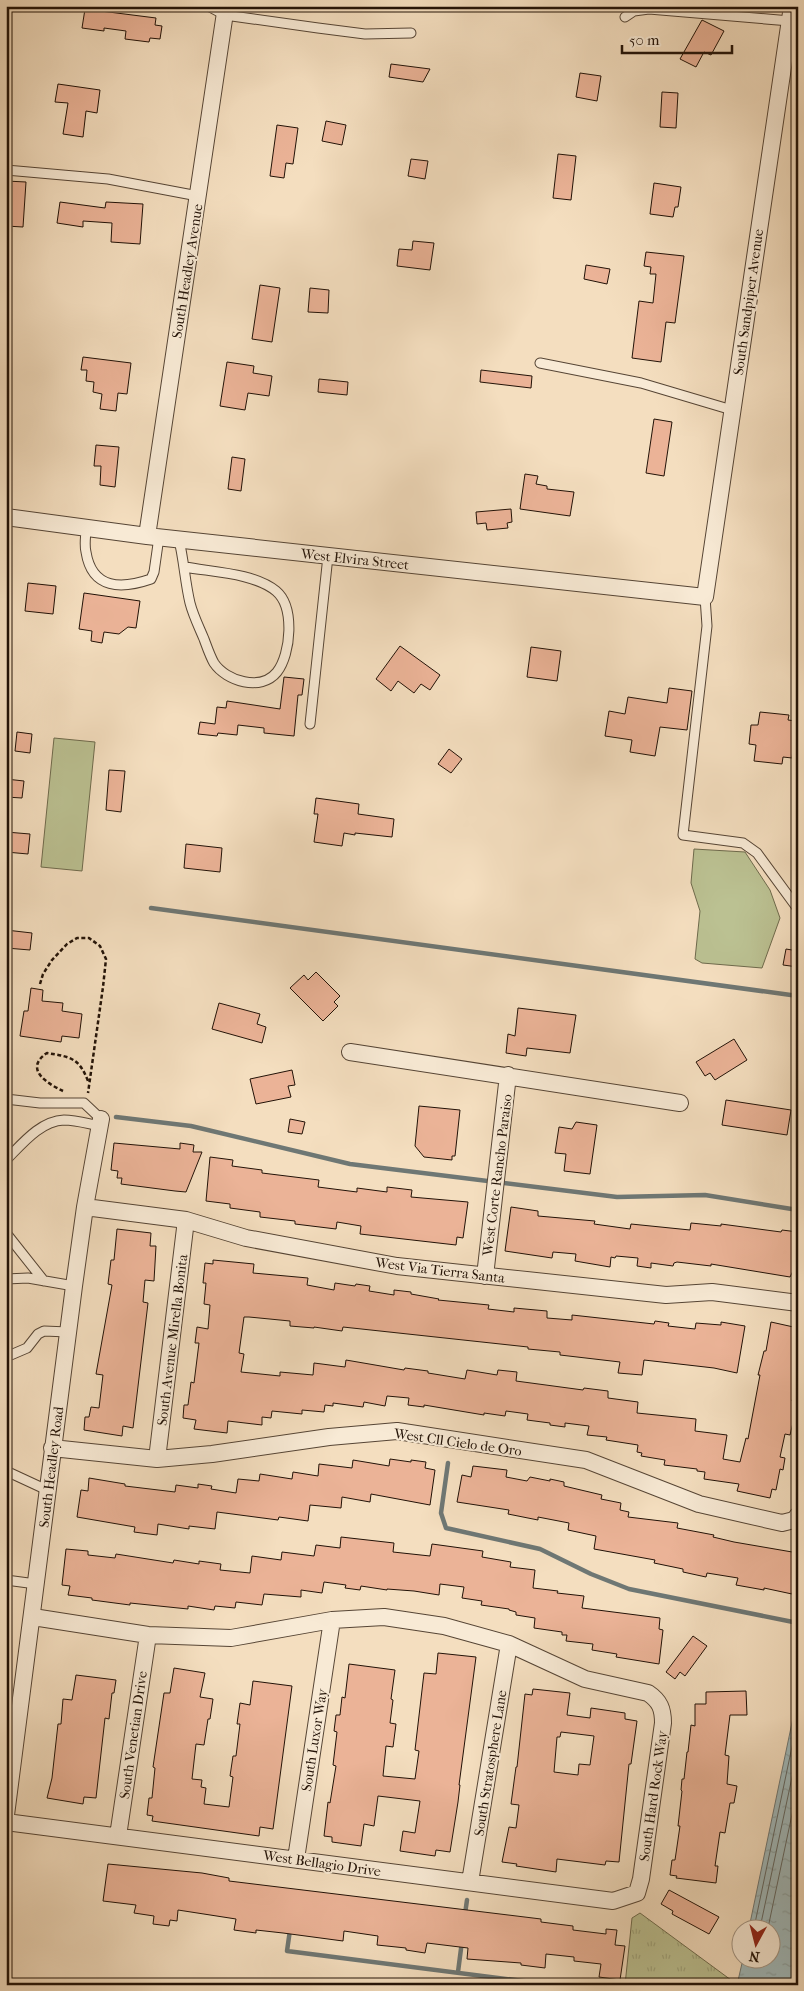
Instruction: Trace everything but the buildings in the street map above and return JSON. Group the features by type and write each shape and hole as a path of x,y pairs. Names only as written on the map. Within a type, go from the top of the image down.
{"street":[{"name":"South Headley Avenue","path":"153,537 198,196 225,11"},
{"name":"South Sandpiper Avenue","path":"705,598 791,14"},
{"name":"West Elvira Street","path":"6,517 153,537 705,598"},
{"name":"West Corte Rancho Paraiso","path":"350,1052 680,1103"},
{"name":"West Corte Rancho Paraiso","path":"485,1276 508,1075"},
{"name":"South Headley Road","path":"6,1815 12,1722 33,1616 52,1448 74,1286 85,1207 101,1122"},
{"name":"West Via Tierra Santa","path":"85,1207 186,1220 246,1238 397,1266 666,1294 712,1292 798,1303"},
{"name":"South Avenue Mirella Bonita","path":"157,1459 186,1220"},
{"name":"West Cll Cielo de Oro","path":"52,1448 157,1459 212,1454 329,1437 397,1431 586,1460 699,1504 782,1524 796,1518"},
{"path":"33,1616 148,1635 231,1638 332,1620 384,1617 444,1626 509,1644"},
{"name":"South Luxor Way","path":"296,1859 332,1620"},
{"name":"South Venetian Drive","path":"118,1836 148,1635"},
{"name":"South Hard Rock Way","path":"509,1644 585,1679 648,1693 657,1699 663,1710 663,1723 641,1879 637,1893"},
{"name":"South Stratosphere Lane","path":"470,1882 509,1644"},
{"name":"West Bellagio Drive","path":"6,1822 613,1902 637,1893"}],"lane":[{"path":"208,6 225,11 365,34 411,33"},
{"path":"625,17 634,11 649,10 791,14"},
{"path":"6,170 108,179 198,196"},
{"path":"540,363 641,382 732,410"},
{"path":"86,528 85,551 88,563 95,574 115,586 128,585 150,579 154,572 153,537"},
{"path":"179,540 190,606 213,662 222,673 241,682 268,680 276,673 283,661 289,626 288,612 284,599 268,586 241,576 185,567"},
{"path":"310,724 328,556"},
{"path":"705,598 707,626 683,835 743,844 757,853 798,909"},
{"path":"6,1100 40,1103 84,1103 101,1122"},
{"path":"6,1160 27,1139 47,1124 65,1120 101,1122"},
{"path":"6,1233 44,1281"},
{"path":"6,1279 28,1278 74,1286"},
{"path":"6,1357 26,1348 38,1334 44,1331 68,1332"},
{"path":"6,1471 47,1490"},
{"path":"6,1580 36,1584"}],"path":[{"path":"40,984 43,974 52,960 67,944 77,938 89,938 100,946 106,958 88,1083 88,1107"},
{"path":"78,1103 73,1097 49,1084 39,1075 40,1057 47,1053 71,1058 82,1066 88,1083"}],"green space":[{"path":"54,738 95,742 82,871 41,867"},
{"path":"694,849 745,852 770,890 780,918 762,968 702,963 695,959 700,911 691,883"},
{"path":"640,1913 731,1980 730,1985 625,1985 632,1918"}],"water":[{"path":"798,1694 798,1985 737,1985 741,1968 782,1968 782,1918 751,1918"}],"waterway":[{"path":"151,908 798,996"},
{"path":"116,1117 191,1126 350,1164 617,1197 705,1195 798,1210"},
{"path":"448,1463 441,1513 446,1528 540,1549 591,1574 629,1589 798,1623"},
{"path":"465,1914 467,1900"},
{"path":"290,1930 287,1951 554,1985"},
{"path":"458,1972 462,1941"}]}
